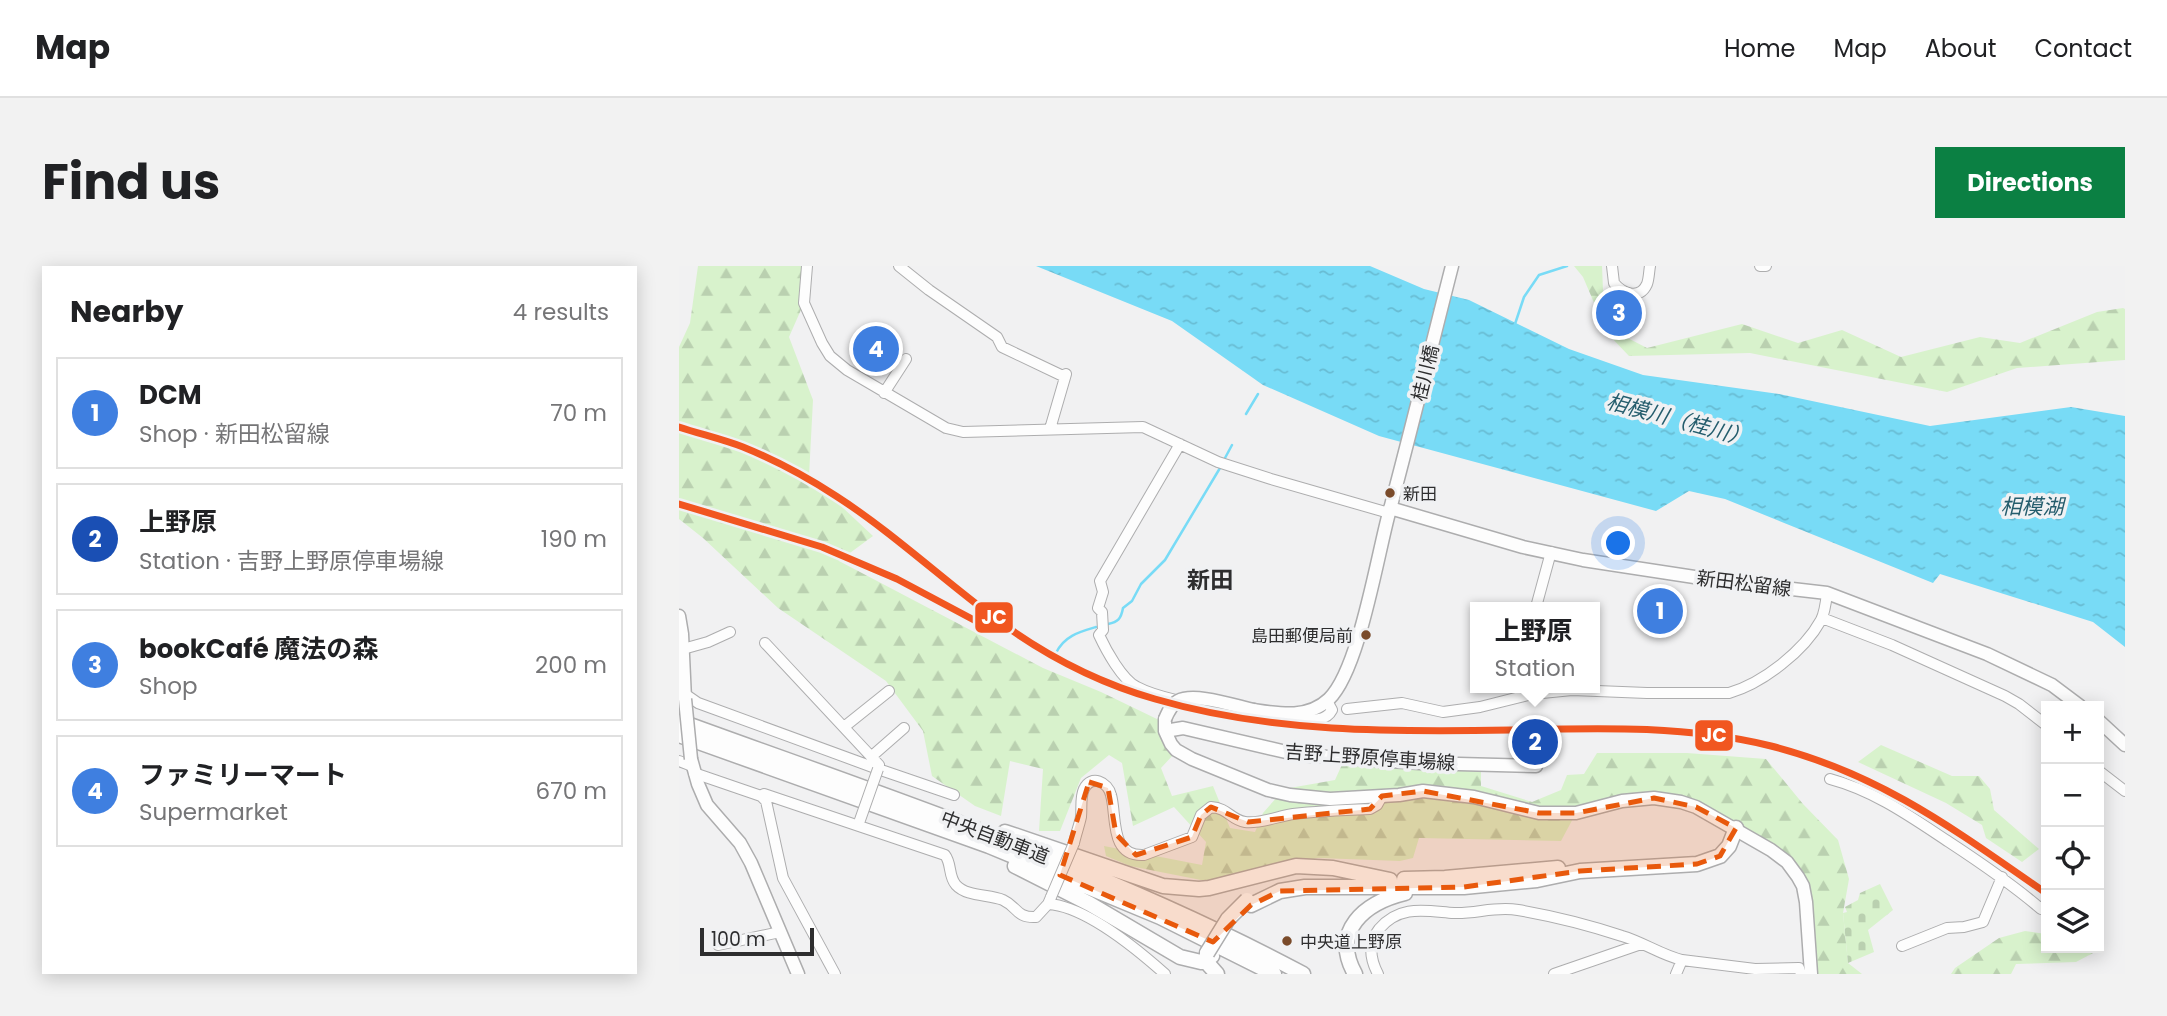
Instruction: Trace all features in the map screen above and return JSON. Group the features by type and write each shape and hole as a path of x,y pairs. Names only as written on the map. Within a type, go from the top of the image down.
{"highway":[{"name":"中央自動車道","path":"679,721 926,810 1114,884 1303,974"},
{"name":"中央自動車道","path":"679,735 989,846 1117,898 1201,936 1274,974"},
{"path":"837,791 1036,876 1180,957 1195,961 1209,956 1228,919 1272,887 1299,881 1445,878 1699,858 1715,853 1736,828"},
{"path":"926,810 1023,837 1163,886 1209,888 1296,866 1333,868 1390,880"},
{"path":"1249,902 1296,888 1464,887 1537,880 1580,871 1706,862 1720,856 1729,846 1736,828"},
{"path":"1355,974 1345,944 1357,918 1382,901 1427,889"},
{"path":"1209,956 1217,974"}],"main road":[{"name":"桂川橋","path":"1327,701 1346,673 1365,608 1452,266"},
{"name":"新田松留線","path":"1390,510 1523,547 1583,559 1714,580 1828,593 1987,654 2052,685 2073,701"},
{"path":"679,616 689,765 707,805 740,844 751,863 798,974"},
{"path":"1327,701 1317,708 1288,715 1190,698 1179,700 1172,706 1165,725 1171,744 1176,750 1268,790 1330,800 1423,791 1474,797 1539,813 1576,813 1622,801 1654,799 1681,802 1696,807 1736,828 1787,862 1803,886 1811,974"},
{"name":"吉野上野原停車場線","path":"1165,725 1299,755 1420,763 1536,766"},
{"path":"2104,726 2125,745"}],"street":[{"path":"807,266 804,303 830,356 884,393 954,431 1143,427 1218,461 1271,479 1390,510"},
{"path":"899,266 997,337 1002,347 1066,376 1050,429"},
{"path":"1612,266 1614,284 1626,294 1635,295 1647,284 1650,266"},
{"path":"1760,266 1766,266"},
{"path":"884,393 906,359"},
{"path":"1180,444 1100,581 1103,592 1098,608 1102,612 1103,630 1099,635 1110,659 1135,687 1165,697 1224,709 1271,718 1323,719 1330,715 1332,710 1327,701"},
{"path":"1537,602 1551,552"},
{"path":"1600,691 1728,693 1741,690 1780,665 1805,640 1822,618 1828,593"},
{"path":"1822,618 1866,634 2005,696 2041,721"},
{"path":"683,649 730,632"},
{"path":"765,643 879,765 859,823"},
{"path":"844,727 889,691"},
{"path":"1347,709 1402,703 1443,712 1542,693"},
{"path":"685,696 954,795"},
{"path":"872,757 904,728"},
{"path":"689,765 766,800 783,878 835,974"},
{"path":"2104,775 2125,791"},
{"path":"1830,779 1890,803 2002,877 2041,909"},
{"path":"761,796 764,794 859,823 945,855 949,860 951,878 961,889 1003,900 1019,915 1028,918 1036,917 1050,900 1073,843 1081,815 1084,788 1089,782 1102,782 1108,788 1112,796 1116,834 1129,852 1136,855 1145,855 1192,837 1201,815 1211,807 1219,807 1236,819 1248,822 1315,812 1370,809 1377,806 1382,796"},
{"path":"1902,946 1947,928 1983,922 2002,877"},
{"path":"1050,900 1120,936 1165,974"},
{"path":"1378,974 1374,967 1371,945 1375,934 1393,918 1423,909 1456,913 1499,908 1520,910 1625,936 1682,960 1755,969 1799,968 1801,974"},
{"path":"718,945 780,932"},
{"path":"1554,974 1641,944"},
{"path":"1676,974 1682,960"}],"highlighted area":[{"path":"1089,782 1108,788 1116,834 1136,855 1192,837 1201,815 1211,807 1248,822 1370,809 1382,796 1423,791 1539,813 1576,813 1654,798 1696,807 1736,828 1720,856 1697,864 1580,871 1464,887 1280,891 1251,905 1213,942 1060,875"}],"green space":[{"path":"698,266 807,266 804,303 789,337 813,400 809,476 873,536 839,561 1043,668 1159,720 1161,735 1174,754 1161,768 1172,796 1213,786 1230,828 1255,832 1263,813 1284,789 1335,780 1345,758 1481,765 1481,786 1532,802 1561,790 1567,775 1584,774 1597,753 1687,753 1766,759 1803,804 1838,840 1849,879 1843,913 1848,963 1862,974 1811,974 1798,877 1723,821 1654,798 1576,813 1561,841 1419,838 1413,858 1400,861 1318,858 1206,881 1130,866 1106,856 1104,846 1202,865 1206,842 1174,807 1133,826 1122,763 1109,755 1081,778 1060,831 1039,831 1043,769 1010,761 1001,816 975,806 932,776 923,731 886,681 778,608 679,519 679,347 690,323"},
{"path":"1574,266 1602,266 1603,290 1618,333 1647,348 1742,324 1798,343 1842,330 1901,357 1980,337 2020,343 2097,312 2123,308 2125,360 2017,368 1947,392 1750,353 1629,356 1607,333 1583,277"},
{"path":"1881,745 1952,776 1979,776 1990,789 1994,810 2039,849 2022,862 1986,838 1982,825 1946,803 1858,762"},
{"path":"1880,884 1893,910 1868,930 1874,952 1848,963 1843,913 1847,912 1845,907 1858,900 1860,893"},
{"path":"2025,931 2041,933 2041,953 2093,953 2076,962 2016,964 2011,974 1951,974 1955,968 1999,938"}],"water":[{"name":"相模湖","path":"1036,266 1370,266 1424,289 1469,300 1569,349 1643,375 1779,394 1930,426 2071,407 2125,416 2125,647 2093,622 1940,574 1933,583 1725,499 1689,491 1656,511 1379,436 1263,385 1172,321"}],"waterway":[{"path":"1515,324 1524,297 1539,275 1567,266"},
{"path":"1246,414 1258,394"},
{"path":"1225,458 1232,445"},
{"path":"1108,624 1119,619 1123,608 1132,601 1141,584 1165,560 1220,468"},
{"path":"1056,653 1068,639 1096,627"}],"transit line":[{"name":"JC","path":"679,427 743,447 814,482 877,525 1014,632 1072,666 1113,685 1199,710 1287,724 1421,731 1642,729 1707,734 1771,746 1848,772 1916,806 2042,890"},
{"name":"JC","path":"679,504 822,547 897,579 974,620"}],"place":[{"name":"bookCafé 魔法の森","path":"1619,313"},
{"name":"ファミリーマート","path":"876,349"},
{"name":"新田","path":"1390,493"},
{"name":"DCM","path":"1660,611"},
{"name":"島田郵便局前","path":"1366,635"},
{"name":"上野原","path":"1535,742"},
{"name":"中央道上野原","path":"1287,941"}],"district":[{"name":"新田","path":"1210,580"}],"water label":[{"name":"相模川（桂川）","path":"1678,420"}]}
